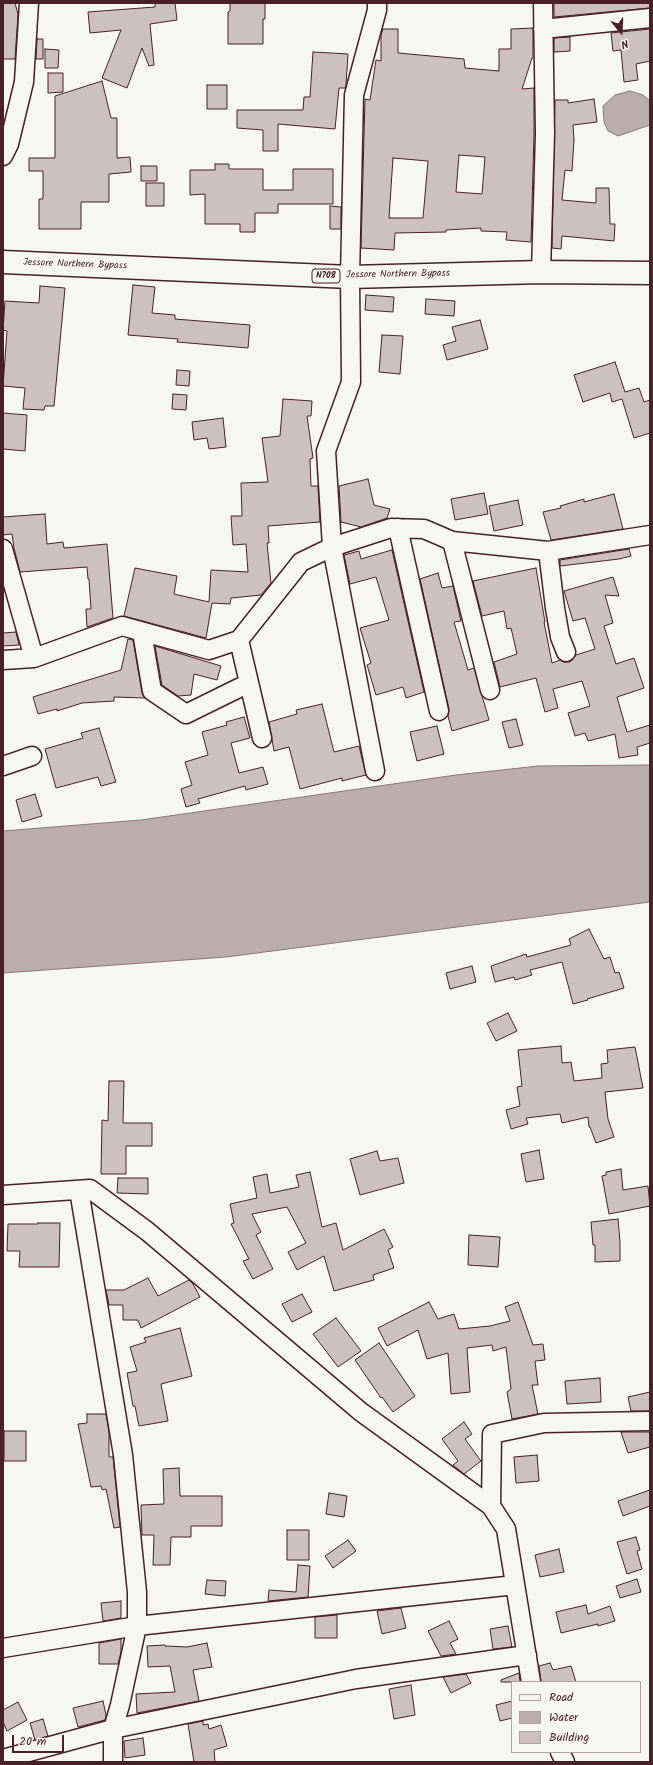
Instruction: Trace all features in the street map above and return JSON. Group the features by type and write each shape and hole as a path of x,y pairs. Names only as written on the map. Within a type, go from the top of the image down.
{"highway":[{"name":"Jessore Northern Bypass","path":"3,261 350,277 541,272 650,273"}],"street":[{"path":"3,156 9,144 24,82 29,3"},
{"path":"375,772 332,547 326,450 351,382 350,277 354,96 377,10 377,3"},
{"path":"541,272 545,134 543,3"},
{"path":"543,29 650,18"},
{"path":"3,660 34,658 122,626 209,650 239,640 301,562 332,547 391,528 424,529 452,541 548,551 650,536"},
{"path":"398,528 439,711"},
{"path":"452,541 490,690"},
{"path":"3,549 34,658"},
{"path":"548,551 554,608 560,637 566,652"},
{"path":"142,632 152,691 186,714 249,683"},
{"path":"239,640 262,738"},
{"path":"3,766 32,756"},
{"path":"3,1195 90,1189 147,1231 361,1412 491,1506 506,1529 531,1681"},
{"path":"79,1190 123,1455 137,1592 137,1626 113,1729 113,1762"},
{"path":"491,1506 492,1434 544,1423 650,1421"},
{"path":"3,1648 137,1626 515,1585"},
{"path":"3,1759 113,1729 356,1679 526,1655"},
{"path":"560,1753 565,1762"}],"water":[{"path":"630,91 643,95 650,101 650,125 618,136 608,131 604,122 603,106 615,95"},
{"path":"650,765 650,902 226,957 3,973 3,831 141,820 456,775 538,766"}],"building":[{"path":"3,3 15,3 18,14 15,59 3,59"},
{"path":"155,3 175,3 177,20 150,24 154,65 149,66 142,48 127,88 102,78 121,30 90,33 88,12 155,7"},
{"path":"230,3 265,3 265,19 263,19 263,44 228,44 228,12 230,11"},
{"path":"554,3 650,3 650,8 554,17"},
{"path":"533,28 533,58 522,89 534,88 531,242 506,240 507,232 481,231 481,228 446,230 446,232 395,233 394,250 361,248 365,99 370,100 376,60 381,61 381,35 383,29 398,29 398,53 464,59 465,68 499,71 499,49 511,49 511,29","holes":["459,155 485,157 482,194 456,192","393,158 428,161 423,218 389,218"]},
{"path":"650,29 650,61 636,64 638,80 624,82 621,50 613,51 611,33"},
{"path":"570,37 570,51 554,52 554,38"},
{"path":"37,39 43,39 43,59 36,59"},
{"path":"45,49 59,50 58,68 45,68"},
{"path":"313,52 348,54 346,85 345,88 339,88 335,129 278,124 278,151 263,151 263,130 237,128 237,110 303,110 304,97 310,97"},
{"path":"48,73 63,73 63,92 48,93"},
{"path":"102,81 111,118 117,118 117,158 130,157 131,172 109,174 109,202 81,202 81,229 39,229 39,199 43,199 43,171 29,171 29,158 55,158 55,96"},
{"path":"207,85 227,85 227,109 207,109"},
{"path":"594,99 597,122 573,125 574,140 572,171 565,170 562,200 596,203 596,188 609,188 610,224 615,224 614,241 562,236 561,249 552,248 555,100 568,100 568,103"},
{"path":"215,164 229,164 229,169 263,169 263,190 293,190 293,169 333,169 333,204 278,204 278,213 255,213 255,232 240,232 240,224 205,224 205,194 190,195 190,170 215,170"},
{"path":"141,166 157,166 157,181 141,181"},
{"path":"146,183 164,183 164,206 146,206"},
{"path":"330,206 341,207 341,229 330,229"},
{"path":"133,285 155,287 152,313 175,315 175,319 250,325 248,348 177,342 178,339 128,335"},
{"path":"40,286 65,288 54,406 45,406 44,410 23,409 25,388 3,386 7,331 3,330 5,301 39,303"},
{"path":"366,295 394,297 393,312 365,310"},
{"path":"426,299 455,301 454,316 425,314"},
{"path":"480,320 488,349 447,360 443,345 456,341 452,327"},
{"path":"382,335 403,336 400,374 379,372"},
{"path":"615,362 625,392 639,388 644,402 650,400 650,433 634,438 622,399 612,402 610,393 583,402 574,375"},
{"path":"177,370 190,371 189,386 176,385"},
{"path":"173,394 187,395 186,410 172,409"},
{"path":"283,399 312,401 311,416 307,416 313,458 310,459 311,486 318,486 320,522 268,526 269,543 267,543 271,583 261,595 231,598 230,604 212,603 206,638 124,616 135,568 177,576 174,594 209,602 211,570 248,572 246,544 233,545 231,516 242,516 241,483 268,482 262,438 280,436"},
{"path":"3,413 27,415 25,451 3,449"},
{"path":"223,418 226,447 209,449 207,438 194,440 192,422"},
{"path":"368,479 374,505 390,509 387,518 361,527 341,522 339,486"},
{"path":"484,493 488,514 455,520 451,499"},
{"path":"614,494 623,529 551,540 543,512 561,508 560,506 584,499 584,502"},
{"path":"518,500 523,525 494,531 489,506"},
{"path":"45,514 47,544 63,542 64,548 107,544 113,618 87,627 86,609 91,609 87,567 20,572 12,534 3,535 3,517"},
{"path":"629,549 631,556 619,559 560,566 560,560"},
{"path":"392,550 424,692 406,698 403,687 376,695 367,665 371,663 360,628 389,620 376,577 350,584 344,555 359,551 361,559"},
{"path":"536,568 552,663 560,660 570,662 576,655 595,649 585,618 573,621 564,591 613,577 619,596 605,595 613,623 604,626 616,664 634,658 644,688 617,697 627,732 650,725 650,743 637,747 638,755 619,758 615,734 588,741 585,733 575,736 568,713 590,706 582,681 553,689 558,708 545,712 536,678 500,687 494,662 517,654 511,628 507,629 504,611 482,616 473,581"},
{"path":"438,573 442,588 453,586 461,621 454,622 468,670 474,668 489,720 452,731 448,716 449,709 420,579"},
{"path":"16,632 19,645 3,646 3,633"},
{"path":"128,639 133,640 142,693 145,698 114,697 114,701 82,703 57,711 57,709 38,714 33,697 121,670"},
{"path":"155,646 221,666 217,680 194,674 191,695 178,696 162,685"},
{"path":"322,704 334,752 359,746 366,775 342,781 342,778 300,789 289,747 274,751 269,722 297,714 296,710"},
{"path":"244,717 250,738 231,743 239,773 263,767 268,784 246,790 245,786 198,799 200,803 186,807 181,789 192,785 185,762 208,755 202,732 227,725 226,722"},
{"path":"516,719 523,745 509,748 502,722"},
{"path":"437,726 444,754 417,761 410,732"},
{"path":"99,728 116,782 101,786 98,777 56,788 45,749 83,738 81,733"},
{"path":"35,794 42,816 22,822 16,800"},
{"path":"589,929 604,959 610,957 615,973 619,972 624,988 573,1004 562,962 530,970 532,975 515,980 514,977 495,982 491,966 526,954 527,957 571,945 569,939"},
{"path":"472,966 476,982 450,989 446,973"},
{"path":"508,1013 517,1031 496,1041 487,1023"},
{"path":"561,1046 562,1063 571,1062 574,1081 602,1078 601,1064 608,1063 607,1050 635,1047 643,1088 605,1092 608,1119 614,1137 596,1143 589,1127 588,1117 562,1123 560,1114 526,1118 528,1124 511,1129 506,1110 520,1106 517,1087 522,1086 518,1050"},
{"path":"109,1081 124,1081 123,1123 152,1123 152,1146 126,1146 126,1174 101,1174 102,1120 108,1121"},
{"path":"539,1150 544,1179 526,1182 521,1154"},
{"path":"377,1151 380,1161 398,1158 404,1183 360,1195 350,1159"},
{"path":"621,1169 623,1190 648,1186 650,1206 609,1214 602,1176 606,1175 606,1172"},
{"path":"310,1172 322,1227 336,1223 343,1250 384,1229 393,1247 388,1250 394,1268 373,1275 374,1280 334,1291 324,1256 297,1270 288,1252 306,1243 287,1207 252,1214 261,1232 256,1235 273,1269 253,1279 243,1261 249,1259 231,1224 234,1223 230,1204 257,1198 253,1177 267,1174 270,1193 299,1187 296,1175"},
{"path":"118,1178 148,1178 148,1194 117,1193"},
{"path":"618,1219 620,1261 595,1262 595,1245 593,1245 591,1222"},
{"path":"60,1223 59,1267 19,1267 20,1251 7,1251 8,1224"},
{"path":"469,1235 500,1237 498,1267 468,1265"},
{"path":"148,1278 158,1296 189,1280 200,1297 141,1328 138,1320 123,1320 123,1305 109,1305 106,1290 124,1290"},
{"path":"302,1294 312,1312 292,1322 282,1304"},
{"path":"429,1302 438,1319 454,1314 459,1329 490,1326 510,1321 505,1307 518,1302 533,1345 543,1344 545,1360 535,1361 538,1385 532,1385 538,1414 512,1419 507,1392 511,1389 506,1347 493,1351 492,1345 467,1348 470,1392 451,1394 448,1353 427,1359 418,1330 387,1346 378,1328"},
{"path":"336,1318 361,1351 338,1367 313,1334"},
{"path":"180,1328 192,1376 161,1384 168,1421 139,1426 135,1406 133,1406 127,1373 137,1371 130,1347 146,1342 144,1338"},
{"path":"379,1343 415,1396 393,1412 382,1397 381,1398 355,1360"},
{"path":"600,1378 601,1402 567,1404 565,1381"},
{"path":"650,1392 650,1411 631,1411 628,1397"},
{"path":"87,1414 106,1414 109,1432 109,1457 113,1457 120,1527 114,1528 106,1489 102,1490 101,1486 91,1487 78,1424 87,1423"},
{"path":"464,1422 472,1434 465,1439 481,1461 464,1474 453,1465 458,1461 442,1439"},
{"path":"4,1431 26,1431 26,1461 4,1461"},
{"path":"621,1432 650,1432 650,1447 628,1453"},
{"path":"537,1455 539,1481 516,1483 514,1457"},
{"path":"179,1468 180,1496 222,1496 222,1526 191,1526 191,1537 171,1537 170,1565 153,1565 154,1535 142,1535 141,1505 164,1504 163,1469"},
{"path":"650,1490 650,1506 623,1516 618,1501"},
{"path":"329,1493 347,1496 344,1517 326,1514"},
{"path":"287,1530 309,1530 309,1560 287,1560"},
{"path":"636,1537 640,1550 637,1551 642,1569 627,1574 617,1542"},
{"path":"348,1540 356,1551 333,1568 325,1556"},
{"path":"559,1549 564,1572 540,1577 535,1555"},
{"path":"298,1565 310,1566 308,1597 268,1601 269,1590 296,1592"},
{"path":"637,1579 641,1592 620,1598 616,1586"},
{"path":"207,1580 226,1581 225,1596 205,1594"},
{"path":"121,1601 121,1618 103,1621 101,1603"},
{"path":"586,1605 588,1614 610,1606 615,1621 561,1633 556,1612"},
{"path":"401,1608 406,1628 382,1634 377,1611"},
{"path":"337,1615 337,1638 315,1638 315,1617"},
{"path":"449,1621 458,1639 450,1643 456,1654 441,1656 428,1631"},
{"path":"508,1626 512,1647 493,1649 490,1629"},
{"path":"121,1639 121,1652 118,1664 99,1664 99,1643"},
{"path":"207,1643 212,1667 193,1670 199,1701 137,1713 136,1694 175,1692 170,1666 148,1667 147,1646 165,1645 187,1647"},
{"path":"550,1663 553,1670 571,1666 576,1681 541,1681 539,1666"},
{"path":"519,1673 520,1681 501,1682 501,1680"},
{"path":"466,1674 471,1683 451,1693 443,1677"},
{"path":"411,1685 415,1715 394,1719 389,1689"},
{"path":"103,1701 106,1715 105,1720 78,1727 73,1708"},
{"path":"511,1701 511,1718 500,1721 496,1705"},
{"path":"18,1702 27,1720 7,1731 3,1722 3,1710"},
{"path":"43,1719 48,1736 35,1740 30,1723"},
{"path":"203,1721 203,1725 208,1724 209,1729 221,1725 227,1746 214,1750 215,1762 194,1762 188,1724"},
{"path":"143,1738 145,1755 125,1758 124,1741"}]}
